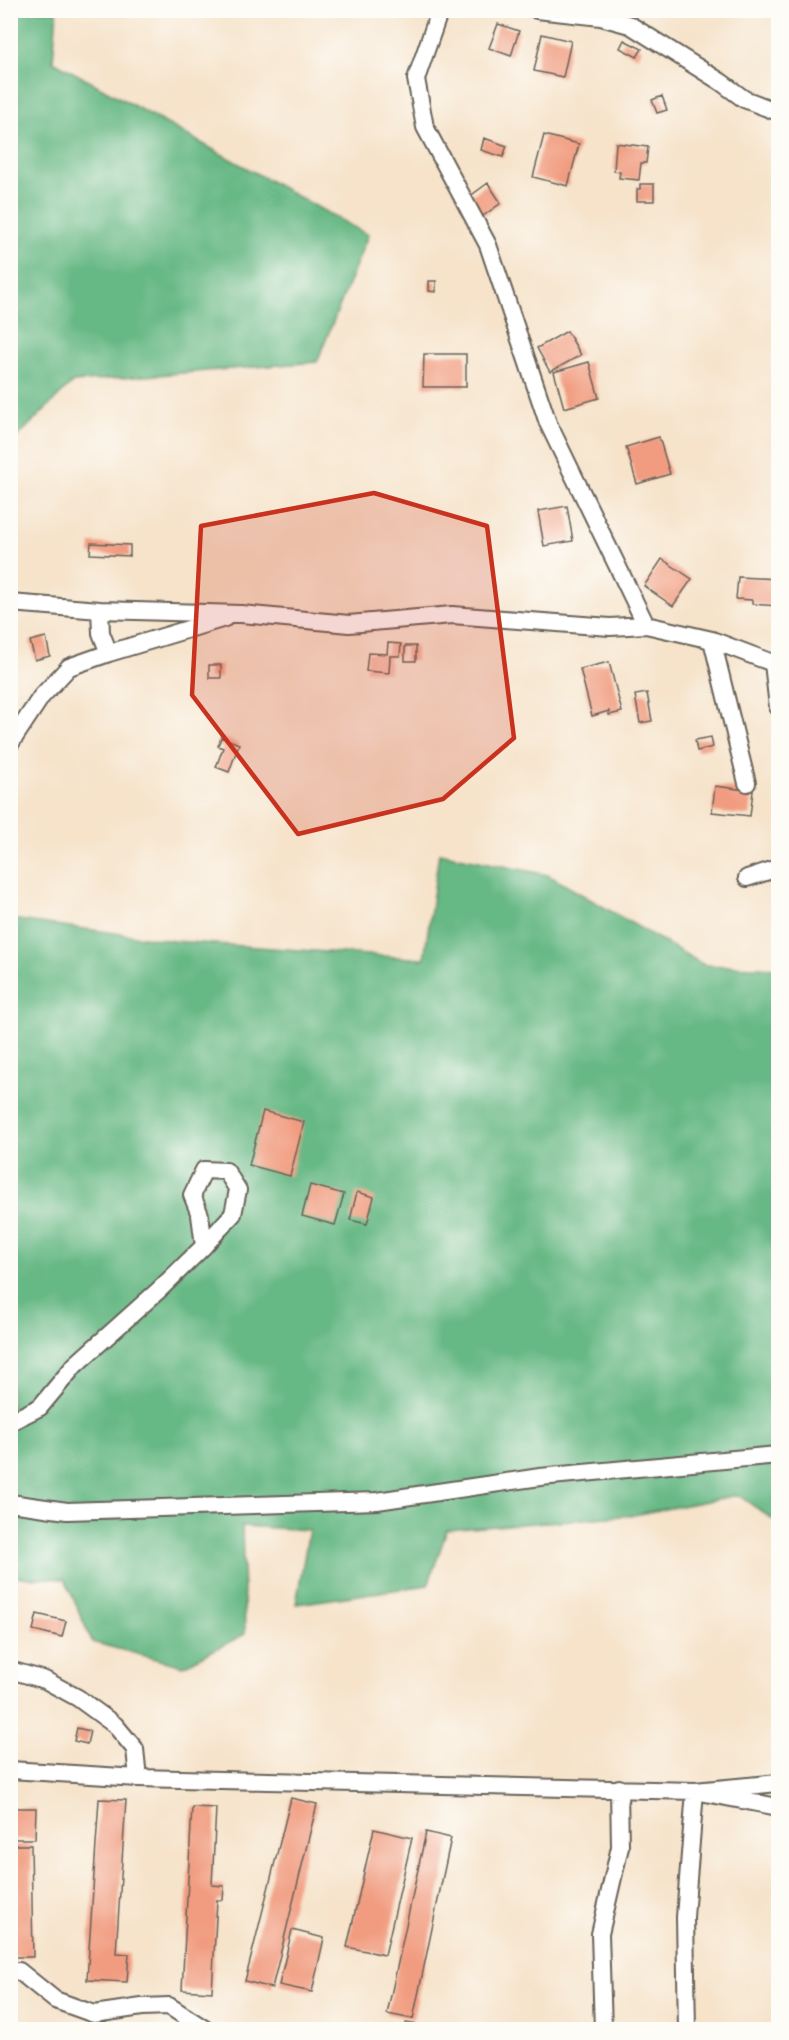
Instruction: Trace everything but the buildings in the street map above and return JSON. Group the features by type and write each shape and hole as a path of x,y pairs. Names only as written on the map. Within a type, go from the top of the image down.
{"street":[{"path":"440,10 416,79 425,127 488,245 548,423 646,625"},
{"path":"537,10 601,17 630,25 744,99 778,111"},
{"path":"10,603 100,610 241,614 349,624 452,615 610,627 646,625 712,640 776,664 778,707"},
{"path":"100,610 101,633 109,653"},
{"path":"10,744 41,698 69,667 241,614"},
{"path":"712,640 747,783"},
{"path":"747,878 778,868"},
{"path":"10,1422 40,1407 75,1365 204,1246"},
{"path":"10,1503 68,1511 377,1501 540,1478 778,1455"},
{"path":"10,1670 45,1680 78,1698 114,1725 135,1749 138,1778"},
{"path":"10,1770 138,1778 695,1791 778,1783"},
{"path":"603,2030 600,1934 620,1847 619,1788"},
{"path":"695,1791 778,1807"},
{"path":"687,2030 685,1917 695,1791"},
{"path":"10,1972 19,1971 55,2000 94,2014 142,2007 169,2006 206,2030"}],"highlighted area":[{"path":"374,493 487,526 514,738 443,799 298,834 192,695 201,526"}],"green space":[{"path":"11,10 57,11 53,61 368,235 317,362 73,382 11,443"},
{"path":"439,853 548,875 704,965 778,968 778,1523 738,1495 634,1515 447,1530 428,1585 296,1604 309,1530 242,1526 245,1634 183,1666 92,1642 65,1579 15,1577 11,1602 11,919 174,941 424,959"}]}
